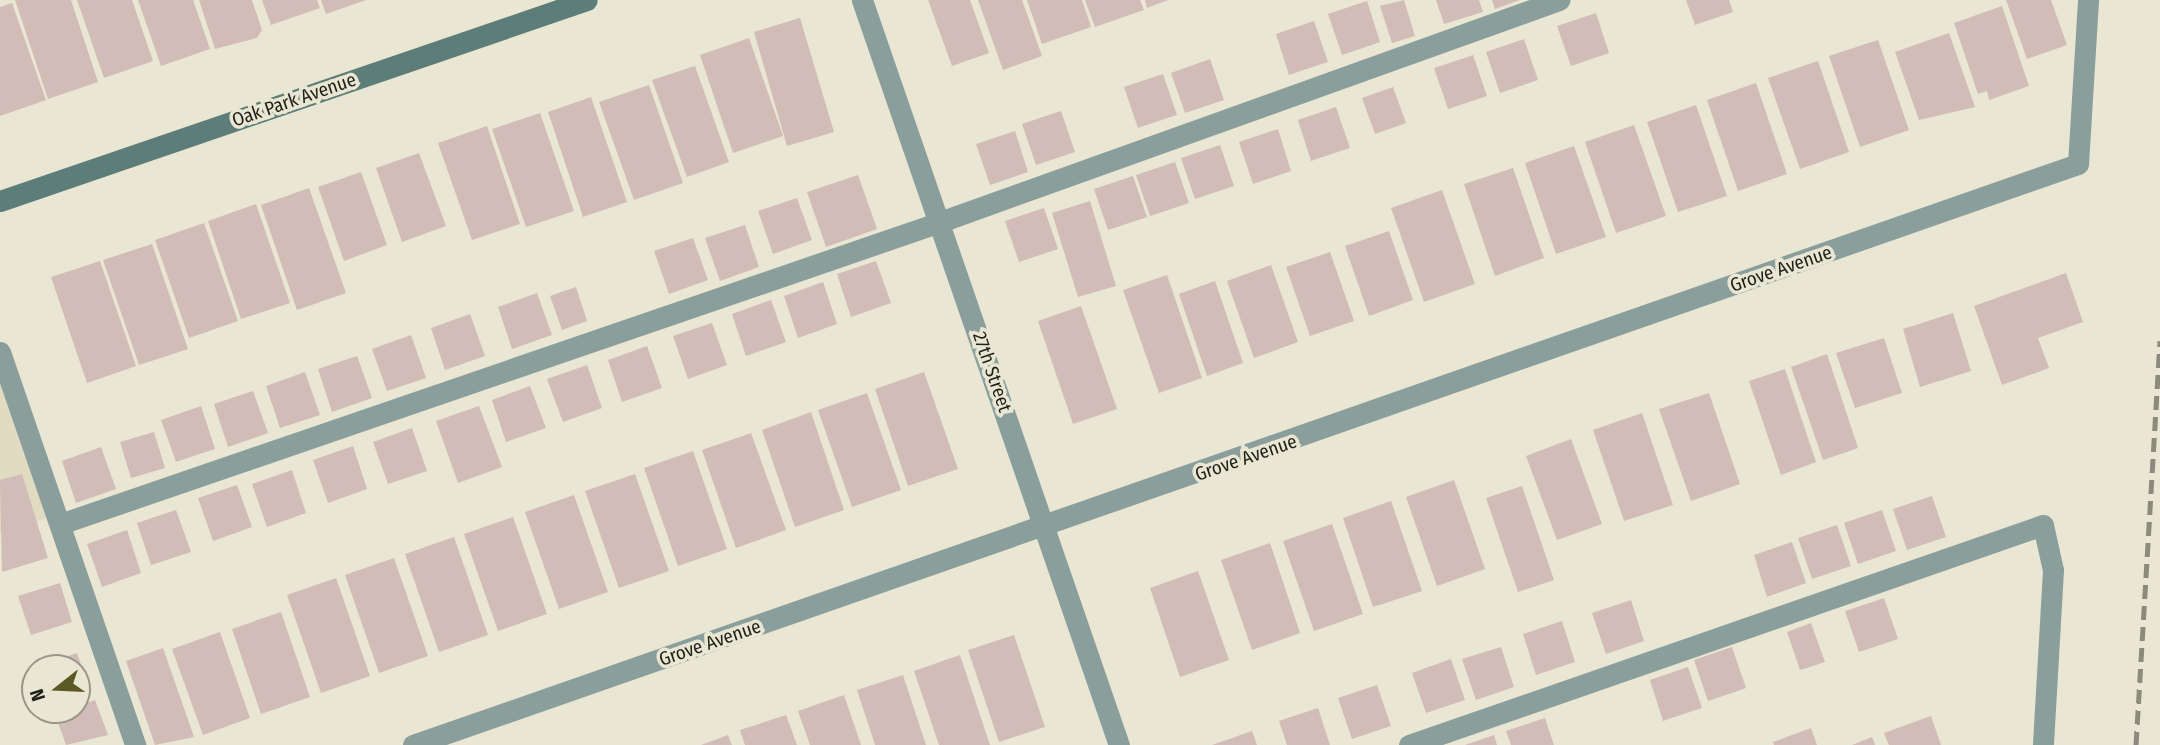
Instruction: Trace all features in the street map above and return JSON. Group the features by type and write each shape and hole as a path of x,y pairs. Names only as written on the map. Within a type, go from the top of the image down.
{"street":[{"name":"Oak Park Avenue","path":"0,201 587,0"},
{"name":"27th Street","path":"862,0 1119,745"},
{"path":"60,524 940,222 1559,0"},
{"name":"Grove Avenue","path":"413,745 1045,528 2078,164 2088,0"},
{"path":"0,352 135,745"},
{"path":"1409,745 2043,524 2053,570 2043,745"}],"shaded area":[{"path":"0,373 49,517 0,534"}],"building":[{"path":"15,0 71,0 98,82 48,99"},
{"path":"77,0 132,0 153,61 104,78"},
{"path":"138,0 193,0 210,49 161,66"},
{"path":"199,0 252,0 262,30 257,38 215,49"},
{"path":"262,0 317,0 320,8 271,25"},
{"path":"321,0 366,0 326,14"},
{"path":"928,0 970,0 989,53 952,66"},
{"path":"978,0 1022,0 1042,56 1003,70"},
{"path":"1027,0 1082,0 1091,27 1042,44"},
{"path":"1085,0 1140,0 1144,10 1095,27"},
{"path":"1145,0 1168,0 1147,8"},
{"path":"1404,0 1415,36 1392,43 1380,6"},
{"path":"1436,0 1479,0 1483,12 1444,24"},
{"path":"1492,0 1520,0 1495,9"},
{"path":"1686,0 1729,0 1733,12 1695,25"},
{"path":"2006,0 2051,0 2067,45 2027,59"},
{"path":"1367,1 1380,42 1342,55 1328,14"},
{"path":"12,3 46,100 0,116 0,7"},
{"path":"2002,6 2029,86 1989,100 1987,91 1978,94 1954,23"},
{"path":"1596,13 1609,53 1571,66 1557,26"},
{"path":"800,18 834,132 787,146 754,32"},
{"path":"1314,21 1328,62 1289,75 1276,34"},
{"path":"1949,33 1975,107 1919,120 1895,52"},
{"path":"749,38 783,136 733,153 700,55"},
{"path":"1524,39 1538,80 1500,93 1486,52"},
{"path":"1878,40 1909,130 1860,147 1829,56"},
{"path":"1473,55 1487,96 1448,109 1434,68"},
{"path":"1210,59 1224,100 1185,113 1171,73"},
{"path":"1818,61 1849,152 1800,169 1768,78"},
{"path":"695,66 729,162 687,177 652,80"},
{"path":"1163,74 1177,115 1138,128 1124,87"},
{"path":"1756,83 1787,174 1738,191 1707,100"},
{"path":"649,85 683,183 634,200 599,102"},
{"path":"1393,87 1406,123 1375,134 1362,98"},
{"path":"591,97 627,202 583,217 548,112"},
{"path":"1696,105 1727,196 1678,212 1647,122"},
{"path":"1336,107 1350,148 1311,161 1298,120"},
{"path":"1061,111 1075,152 1036,165 1022,124"},
{"path":"540,113 574,211 526,227 492,129"},
{"path":"1634,125 1666,216 1616,233 1585,142"},
{"path":"487,126 520,224 472,240 438,143"},
{"path":"1278,129 1291,171 1253,184 1239,142"},
{"path":"1015,131 1028,172 990,185 976,144"},
{"path":"1220,145 1234,186 1195,199 1181,158"},
{"path":"1574,146 1606,237 1556,254 1525,163"},
{"path":"419,153 446,226 402,242 376,168"},
{"path":"1175,162 1189,203 1150,216 1136,175"},
{"path":"1513,168 1544,258 1495,276 1464,184"},
{"path":"361,172 387,245 344,261 318,187"},
{"path":"858,175 877,229 826,247 807,192"},
{"path":"1133,176 1147,217 1108,230 1094,189"},
{"path":"309,188 346,293 297,310 261,205"},
{"path":"1442,190 1475,284 1424,302 1391,208"},
{"path":"797,198 812,240 773,254 758,211"},
{"path":"1090,201 1116,286 1078,297 1052,213"},
{"path":"256,204 290,303 241,319 208,221"},
{"path":"1044,208 1058,249 1019,262 1005,221"},
{"path":"204,223 238,321 189,338 155,240"},
{"path":"745,225 759,267 720,281 705,238"},
{"path":"1389,231 1413,300 1369,316 1345,246"},
{"path":"693,238 708,280 669,294 654,251"},
{"path":"152,244 188,349 139,365 103,260"},
{"path":"1330,252 1354,321 1310,336 1286,267"},
{"path":"100,261 136,366 87,383 51,277"},
{"path":"876,261 891,303 851,317 837,274"},
{"path":"1271,265 1298,342 1254,358 1227,281"},
{"path":"2066,273 2083,322 2038,338 2049,368 2002,385 1974,306"},
{"path":"1167,275 1202,378 1159,393 1123,290"},
{"path":"1215,281 1243,363 1207,376 1179,294"},
{"path":"823,282 837,324 798,338 784,296"},
{"path":"576,287 587,321 562,330 550,296"},
{"path":"537,293 552,335 512,349 498,307"},
{"path":"771,300 786,342 746,356 732,314"},
{"path":"1081,306 1117,409 1073,424 1038,321"},
{"path":"1953,313 1971,371 1920,387 1903,329"},
{"path":"470,314 485,356 445,370 431,328"},
{"path":"712,323 727,365 688,379 673,336"},
{"path":"411,335 426,378 387,391 372,349"},
{"path":"1884,338 1902,393 1855,408 1836,353"},
{"path":"647,346 662,388 622,402 608,360"},
{"path":"1827,354 1858,448 1823,460 1791,367"},
{"path":"357,356 372,398 332,412 318,369"},
{"path":"587,365 602,408 563,422 547,379"},
{"path":"1785,369 1816,462 1781,475 1749,381"},
{"path":"305,372 320,415 280,428 266,386"},
{"path":"924,372 958,469 908,486 875,389"},
{"path":"530,386 546,428 506,442 492,400"},
{"path":"253,391 268,433 228,447 214,404"},
{"path":"867,393 901,490 852,507 818,410"},
{"path":"1709,393 1740,484 1691,501 1659,409"},
{"path":"201,406 215,449 176,462 161,420"},
{"path":"479,406 502,467 458,483 436,421"},
{"path":"811,412 844,510 795,527 762,430"},
{"path":"1642,413 1673,505 1624,521 1593,430"},
{"path":"412,428 427,471 388,484 373,442"},
{"path":"154,432 165,468 131,478 120,442"},
{"path":"751,433 786,530 736,548 702,450"},
{"path":"1571,439 1602,524 1557,540 1526,456"},
{"path":"353,446 367,489 328,503 313,460"},
{"path":"101,447 116,489 76,503 62,461"},
{"path":"693,451 727,549 678,566 644,468"},
{"path":"292,470 306,513 267,527 252,484"},
{"path":"22,474 48,558 2,572 0,480"},
{"path":"635,474 669,571 619,588 585,491"},
{"path":"1454,480 1485,569 1437,586 1406,497"},
{"path":"237,485 252,527 213,541 198,498"},
{"path":"1522,486 1554,580 1518,592 1486,498"},
{"path":"574,495 608,592 559,609 525,512"},
{"path":"1932,496 1946,537 1907,550 1893,509"},
{"path":"1391,501 1422,591 1373,607 1343,518"},
{"path":"176,510 191,552 151,565 137,523"},
{"path":"1882,510 1896,551 1858,564 1844,523"},
{"path":"513,517 547,614 498,631 464,534"},
{"path":"1332,524 1363,614 1314,631 1283,541"},
{"path":"1837,525 1851,566 1812,579 1798,538"},
{"path":"127,530 141,573 102,587 87,544"},
{"path":"454,537 488,635 439,652 405,554"},
{"path":"1792,542 1806,583 1767,597 1754,555"},
{"path":"1270,543 1300,633 1252,650 1221,560"},
{"path":"394,558 428,656 379,673 345,575"},
{"path":"1198,571 1229,660 1180,677 1150,588"},
{"path":"336,578 370,676 321,693 287,595"},
{"path":"60,583 72,622 31,635 18,596"},
{"path":"1884,598 1898,639 1859,652 1845,611"},
{"path":"1631,600 1644,641 1606,654 1592,613"},
{"path":"281,612 310,697 261,714 232,629"},
{"path":"1562,621 1575,662 1536,675 1523,634"},
{"path":"1811,623 1825,662 1800,670 1787,632"},
{"path":"220,632 250,718 203,735 172,649"},
{"path":"1014,635 1045,727 999,742 968,650"},
{"path":"1501,647 1514,687 1476,700 1462,659"},
{"path":"1732,647 1746,688 1708,701 1694,660"},
{"path":"163,648 194,737 155,745 126,661"},
{"path":"960,655 990,745 939,745 914,671"},
{"path":"1451,659 1465,700 1426,713 1412,673"},
{"path":"1688,667 1702,708 1663,721 1650,680"},
{"path":"903,675 926,745 875,745 857,690"},
{"path":"1377,685 1391,726 1352,739 1338,698"},
{"path":"844,695 861,745 810,745 798,711"},
{"path":"95,700 108,735 66,745 59,724 91,724 91,701"},
{"path":"1318,708 1330,745 1287,745 1279,721"},
{"path":"786,715 797,745 745,745 740,730"},
{"path":"1931,716 1941,745 1889,745 1884,733"},
{"path":"1545,718 1554,745 1511,745 1506,731"},
{"path":"1811,728 1817,745 1774,745 1773,742"},
{"path":"1252,731 1257,745 1212,745"},
{"path":"728,735 732,745 701,745"},
{"path":"1494,735 1497,745 1465,745"},
{"path":"1872,737 1875,745 1852,745"}],"railway":[{"path":"2136,745 2160,341"}]}
